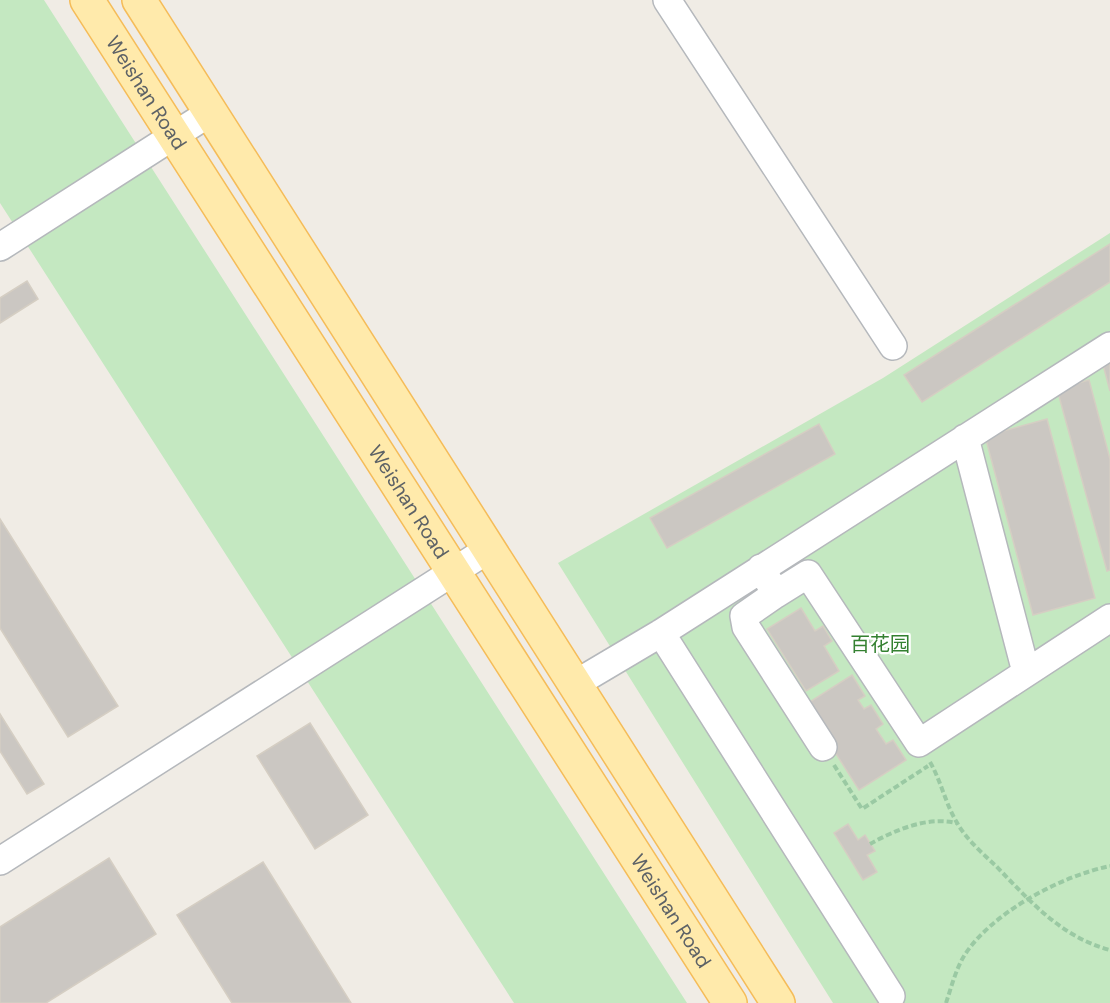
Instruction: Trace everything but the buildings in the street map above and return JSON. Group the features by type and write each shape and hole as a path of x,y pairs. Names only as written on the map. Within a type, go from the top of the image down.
{"main road":[{"name":"Weishan Road","path":"87,0 452,573 730,1003"},
{"path":"139,0 778,1003"}],"street":[{"path":"667,0 893,346"},
{"path":"0,247 211,112"},
{"path":"575,684 661,633 1110,346"},
{"path":"965,438 1026,672"},
{"path":"0,861 489,549"},
{"path":"761,568 776,594"},
{"path":"823,747 746,627 744,616 808,574 925,753 1026,672 1110,618"},
{"path":"661,633 891,996"}],"path":[{"path":"823,747 862,808 925,753 939,776 947,803 957,824 1026,900 1064,930 1110,950"},
{"path":"870,844 887,835 929,822 945,820 957,824"},
{"path":"946,1003 964,956 995,922 1026,900 1075,876 1110,866"}],"green space":[{"path":"0,0 44,0 687,1003 514,1003 0,203"},
{"name":"百花园","path":"1110,233 1110,1003 833,1003 558,563 883,378"}]}
